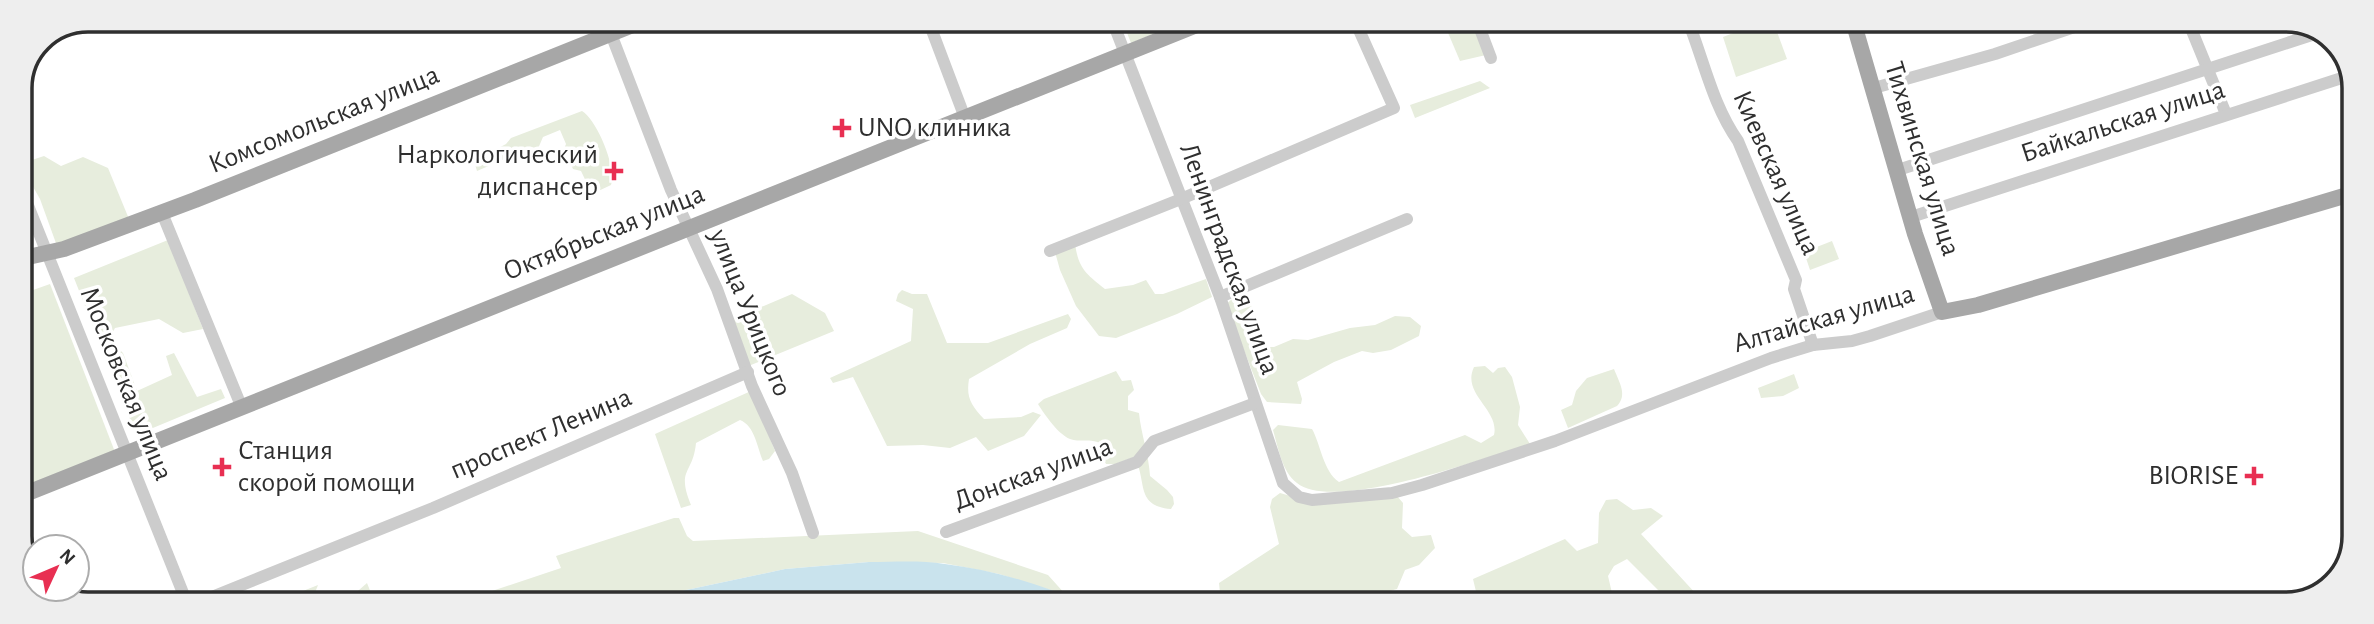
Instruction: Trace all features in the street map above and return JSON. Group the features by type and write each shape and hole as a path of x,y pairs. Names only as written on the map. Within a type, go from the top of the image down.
{"main road":[{"name":"Комсомольская улица","path":"32,256 48,254 162,213 616,32"},
{"name":"Октябрьская улица","path":"32,491 1179,32"},
{"name":"Тихвинская улица","path":"1860,32 1911,217 1942,312"},
{"name":"Алтайская улица","path":"1942,312 1978,305 2342,197"}],"street":[{"path":"932,32 964,117"},
{"name":"Ленинградская улица","path":"1117,32 1220,297 1283,482 1299,497 1312,500"},
{"path":"1050,251 1394,108 1360,32"},
{"path":"1481,32 1492,58"},
{"name":"Киевская улица","path":"1692,32 1715,94 1738,141 1796,280 1794,289 1813,345"},
{"path":"1874,88 1994,54 2059,32"},
{"path":"2192,32 2226,114"},
{"name":"улица Урицкого","path":"611,34 648,133 717,289 748,372 792,473 813,533"},
{"path":"1898,170 2308,36"},
{"name":"Байкальская улица","path":"1911,217 2341,78"},
{"path":"162,213 242,408"},
{"name":"Московская улица","path":"32,215 183,592"},
{"path":"1220,297 1407,219"},
{"name":"Алтайская улица","path":"1312,500 1392,493 1422,485 1555,441 1771,358 1813,345 1852,341 1942,312"},
{"name":"проспект Ленина","path":"224,592 424,512 748,372"},
{"name":"Донская улица","path":"946,532 1137,462 1154,441 1255,403"}],"green space":[{"path":"1127,32 1158,32 1131,43"},
{"path":"1448,32 1477,32 1486,55 1460,61"},
{"path":"1736,32 1777,32 1787,59 1736,77 1723,37"},
{"path":"1480,81 1490,88 1415,118 1410,105"},
{"path":"582,111 594,124 604,145 611,168 611,185 592,194 581,171 573,169 564,149 566,144 560,130 543,137 537,151 533,147 477,171 474,161 506,144 511,138"},
{"path":"44,156 61,166 83,157 108,168 129,219 57,246 32,185 32,160"},
{"path":"168,240 203,329 183,333 159,319 115,328 109,339 123,353 137,391 172,375 166,356 174,353 197,397 221,389 225,398 136,435 74,278"},
{"path":"1832,241 1839,259 1810,270 1804,252"},
{"path":"1075,243 1078,259 1084,270 1105,289 1146,280 1155,294 1163,294 1206,279 1212,297 1116,338 1099,336 1076,306 1055,252"},
{"path":"50,284 115,452 32,484 32,290"},
{"path":"902,290 912,294 927,294 947,343 988,343 1068,314 1071,319 1067,328 1030,344 969,379 971,401 984,419 1021,417 1033,412 1041,415 1024,436 988,451 976,437 950,448 923,445 887,446 853,377 833,383 830,378 911,341 913,309 896,301"},
{"path":"792,294 825,313 834,331 746,367 728,321"},
{"path":"1236,296 1250,301 1269,347 1293,339 1308,340 1350,328 1375,325 1395,316 1410,317 1421,326 1419,336 1391,350 1373,353 1362,351 1334,362 1297,382 1301,404 1267,402 1261,394 1226,304"},
{"path":"1485,366 1493,373 1498,368 1505,367 1512,377 1520,407 1518,425 1530,444 1410,480 1342,492 1316,491 1297,483 1284,466 1273,430 1278,425 1312,429 1329,471 1339,482 1465,435 1481,443 1494,435 1494,426 1492,418 1472,386 1471,377 1474,367"},
{"path":"1614,369 1622,393 1617,406 1568,428 1561,410 1572,405 1576,391 1587,378"},
{"path":"1116,371 1122,381 1131,380 1134,390 1128,396 1128,410 1139,413 1150,476 1173,497 1174,504 1171,509 1159,507 1147,497 1134,457 1115,464 1106,464 1102,456 1104,446 1065,437 1038,404 1044,399"},
{"path":"1794,374 1799,388 1783,396 1761,398 1758,388"},
{"path":"751,391 775,451 769,459 763,461 752,432 740,420 696,443 685,478 691,505 681,508 655,434"},
{"path":"1280,493 1308,501 1397,496 1403,503 1402,528 1412,537 1431,535 1435,548 1419,565 1405,570 1397,589 1386,592 1220,592 1219,583 1279,544 1270,507 1272,499"},
{"path":"1617,499 1633,510 1651,508 1663,516 1641,534 1694,592 1660,592 1627,559 1614,566 1608,576 1612,592 1476,592 1473,579 1565,539 1577,551 1598,543 1599,513 1606,500"},
{"path":"674,518 679,518 687,536 693,541 918,531 1048,575 1063,592 999,574 943,563 869,562 785,569 677,592 489,592 561,568 556,556"},
{"path":"367,583 371,592 357,592"},
{"path":"318,585 315,592 300,592"}],"water":[{"path":"869,562 927,562 981,570 1056,592 677,592 785,569"}],"place":[{"name":"UNO клиника","path":"842,128"},
{"name":"Наркологический диспансер","path":"614,171"},
{"name":"Станция скорой помощи","path":"222,467"},
{"name":"BIORISE","path":"2254,476"}]}
